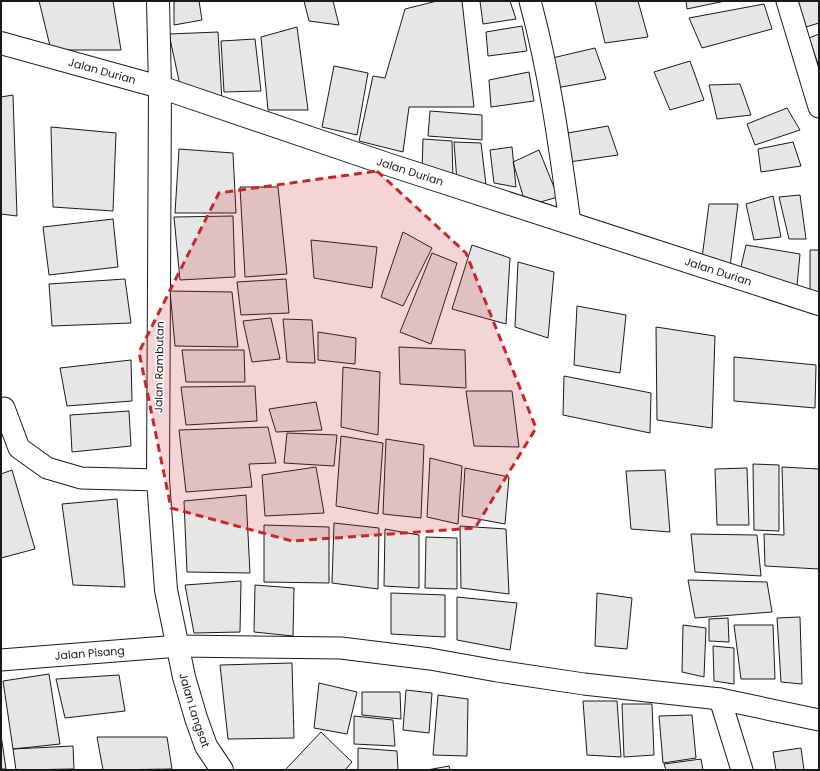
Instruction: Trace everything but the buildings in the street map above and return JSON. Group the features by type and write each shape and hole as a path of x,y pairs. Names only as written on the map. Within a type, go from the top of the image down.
{"street":[{"name":"Jalan Rambutan","path":"158,1 160,87 158,480 166,590 179,646"},
{"path":"530,1 540,40 559,144 570,223"},
{"path":"787,1 819,106"},
{"name":"Jalan Durian","path":"1,43 160,87 819,304"},
{"path":"4,408 19,448 47,468 81,478 158,480"},
{"name":"Jalan Pisang","path":"1,660 179,646 341,648 430,659 584,684 720,699 819,720"},
{"name":"Jalan Langsat","path":"179,646 184,677 196,718 206,746 222,770"},
{"path":"720,699 742,770"}],"highlighted area":[{"path":"377,171 466,253 536,428 475,528 292,541 171,508 139,352 219,193"}]}
